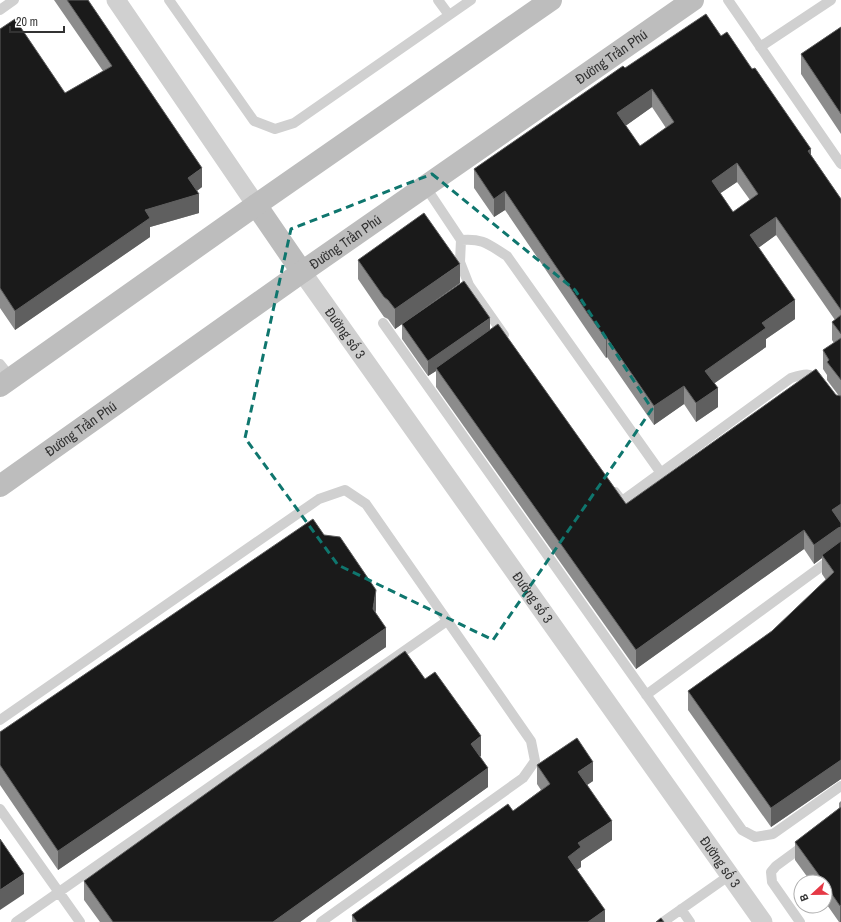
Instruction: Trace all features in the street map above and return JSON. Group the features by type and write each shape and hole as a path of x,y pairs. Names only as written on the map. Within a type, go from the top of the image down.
{"main road":[{"path":"4,376 256,206 551,0"},
{"name":"Đường Trần Phú","path":"0,486 302,272 693,0"},
{"path":"256,206 302,272"}],"street":[{"path":"116,0 256,206"},
{"name":"Đường số 3","path":"302,272 763,922"}],"lane":[{"path":"0,10 14,0"},
{"path":"169,0 254,121 275,129 294,123 471,0"},
{"path":"438,0 449,15"},
{"path":"728,0 841,164"},
{"path":"760,47 831,0"},
{"path":"425,186 461,240 460,262 466,287 499,334 511,345"},
{"path":"461,240 480,240 507,256 661,473"},
{"path":"383,323 396,336 430,383 646,695 742,830 755,837 773,834 841,786"},
{"path":"608,481 622,501 791,378 804,374 816,377 824,388"},
{"path":"0,720 319,499 344,490 366,504 531,741 535,761 522,778 321,922"},
{"path":"646,695 841,552"},
{"path":"16,922 58,891 447,621"},
{"path":"0,808 80,922"},
{"path":"800,922 772,882 771,872 776,866 814,837"},
{"path":"663,922 730,875"},
{"path":"681,910 690,922"}],"highlighted area":[{"path":"432,174 575,290 652,409 493,640 338,565 245,438 291,229"}],"building":[{"path":"67,0 88,0 202,168 188,178 199,194 145,210 150,218 15,311 0,288 0,29 15,19 65,93 112,66"},
{"path":"706,14 721,36 727,32 752,69 755,68 811,149 808,151 841,199 841,310 776,217 750,235 795,300 762,323 766,328 705,371 718,388 696,403 684,386 654,406 607,338 606,339 588,314 505,191 494,199 474,169 623,66 625,68","holes":["652,89 674,122 640,146 617,113","737,163 758,194 733,212 712,181"]},
{"path":"841,27 841,114 801,54"},
{"path":"424,213 460,264 395,309 384,297 358,260"},
{"path":"464,281 490,318 428,361 402,324"},
{"path":"841,315 841,334 832,322"},
{"path":"498,324 626,504 816,369 836,395 841,396 841,504 832,510 841,523 841,527 814,545 804,530 636,650 436,368"},
{"path":"841,338 841,380 827,362 829,360 823,350"},
{"path":"313,519 324,535 340,537 376,590 373,609 386,628 58,851 0,765 0,732"},
{"path":"841,541 841,760 771,808 688,691 772,631 834,572 822,555"},
{"path":"405,651 425,679 435,672 481,736 471,744 488,768 273,922 113,922 84,881"},
{"path":"577,738 593,762 578,772 612,821 578,843 581,847 568,857 605,910 588,922 357,922 352,915 508,804 513,811 550,784 537,765"},
{"path":"841,807 840,906 833,896 833,874 818,874 795,842"},
{"path":"0,839 24,874 0,890"},
{"path":"661,918 664,922 656,922"}]}
